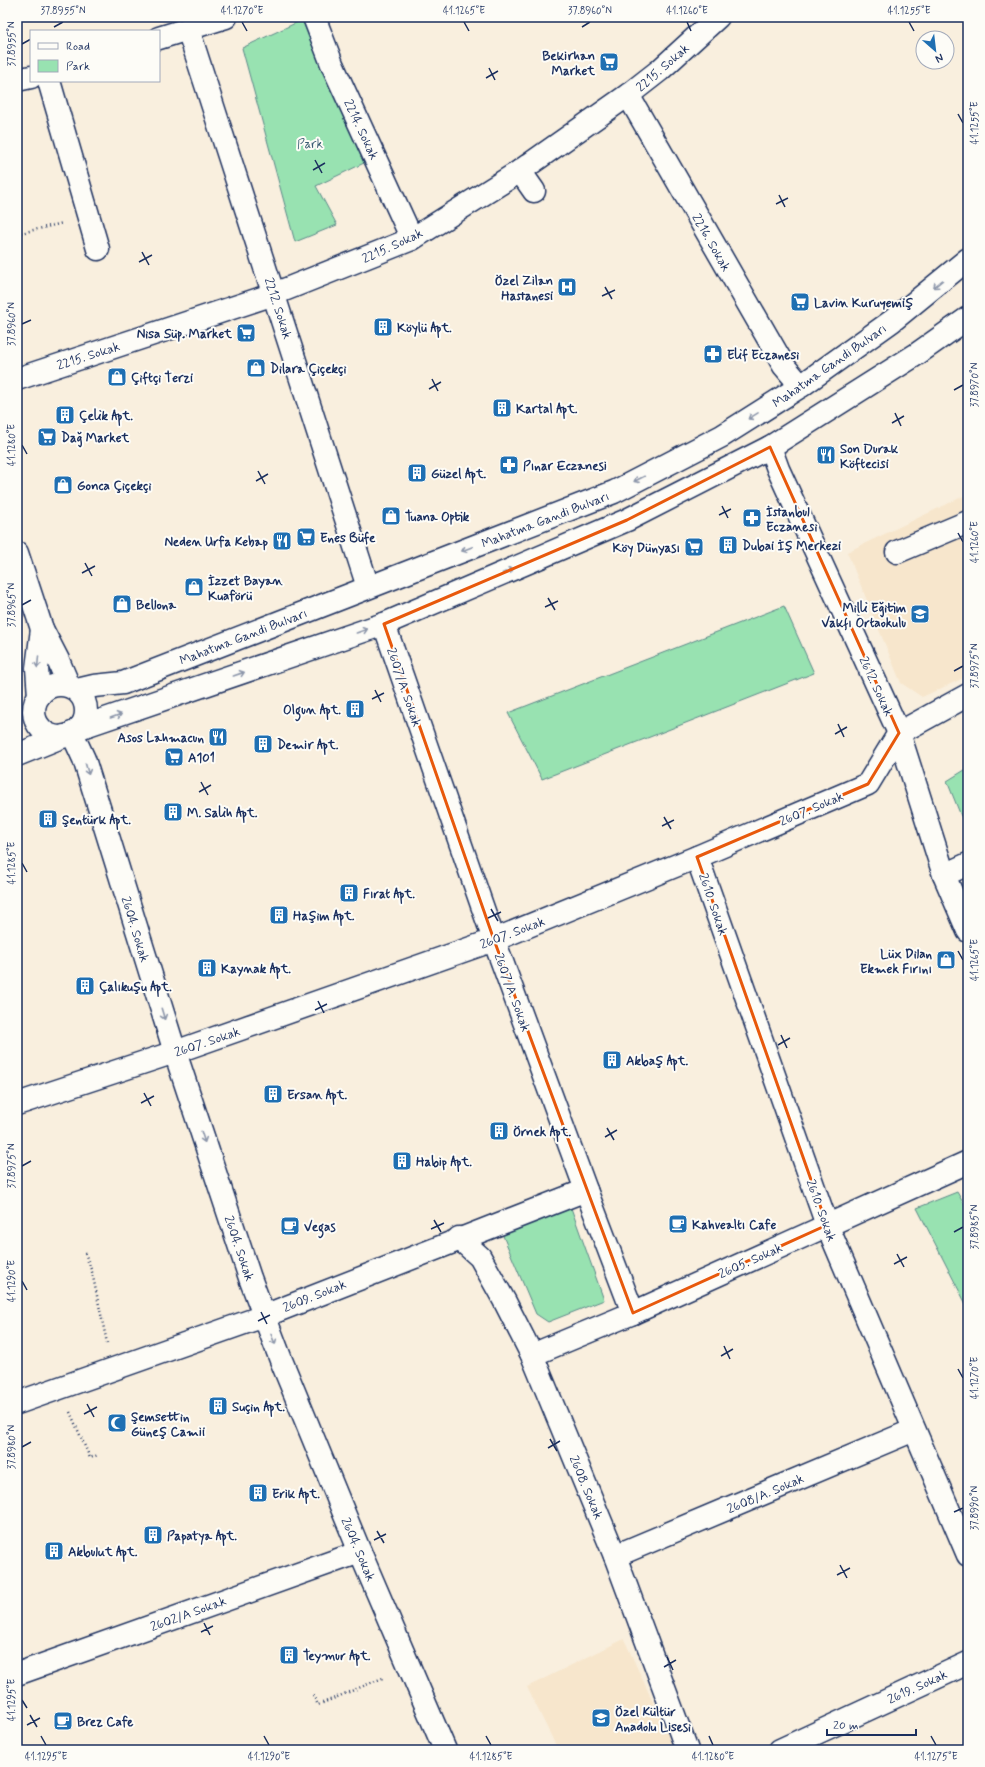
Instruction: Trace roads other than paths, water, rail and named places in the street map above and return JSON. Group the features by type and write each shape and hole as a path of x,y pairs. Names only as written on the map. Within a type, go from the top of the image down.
{"street":[{"path":"160,38 226,17"},
{"name":"2214. Sokak","path":"314,17 332,64 412,239"},
{"name":"2215. Sokak","path":"17,379 274,294 412,239 520,171 628,95 660,70 718,17"},
{"name":"2212. Sokak","path":"188,29 368,588"},
{"path":"17,80 30,77"},
{"path":"49,82 98,249"},
{"name":"2216. Sokak","path":"628,95 784,366 801,386"},
{"path":"520,171 534,191"},
{"name":"Mahatma Gandi Bulvarı","path":"73,688 123,683 614,492 722,436 801,386 892,321 968,259"},
{"path":"17,755 72,732 384,624 627,520 770,447 917,354 968,318"},
{"name":"2612. Sokak","path":"770,447 781,476 899,733 944,875 968,931"},
{"path":"897,552 968,522"},
{"path":"17,553 42,629 73,688 82,696 86,709 83,721 72,732 52,735 41,728 36,721 34,712 37,700 37,668 42,629"},
{"name":"2607/A. Sokak","path":"384,624 494,940 633,1313"},
{"path":"17,716 37,700 45,690 52,686 61,685 73,688"},
{"path":"899,733 968,696"},
{"name":"2604. Sokak","path":"72,732 84,759 175,1052 264,1316 360,1552 445,1750"},
{"name":"2607. Sokak","path":"17,1104 175,1052 494,940 698,857 868,784 899,733"},
{"name":"2610. Sokak","path":"698,857 827,1225 968,1555"},
{"path":"944,875 968,864"},
{"name":"2605. Sokak","path":"532,1356 633,1313 968,1162"},
{"name":"2609. Sokak","path":"17,1403 264,1316 459,1238 586,1190"},
{"name":"2608. Sokak","path":"459,1238 480,1257 504,1300 532,1356 615,1556 687,1750"},
{"name":"2608/A. Sokak","path":"615,1556 914,1430"},
{"name":"2602/A Sokak","path":"17,1674 360,1552"},
{"name":"2619. Sokak","path":"780,1750 968,1663"}],"place":[{"name":"Bekirhan Market","path":"609,62"},
{"name":"Özel Zilan Hastanesi","path":"567,287"},
{"name":"Lavin Kuruyemiş","path":"800,302"},
{"name":"Köylü Apt.","path":"383,327"},
{"name":"Nisa Süp. Market","path":"246,333"},
{"name":"Elif Eczanesi","path":"713,354"},
{"name":"Dilara Çiçekçi","path":"256,368"},
{"name":"Çiftçi Terzi","path":"117,377"},
{"name":"Kartal Apt.","path":"502,408"},
{"name":"Çelik Apt.","path":"65,415"},
{"name":"Dağ Market","path":"47,437"},
{"name":"Son Durak Köftecisi","path":"826,455"},
{"name":"Pınar Eczanesi","path":"509,465"},
{"name":"Güzel Apt.","path":"417,473"},
{"name":"Gonca Çiçekçi","path":"63,485"},
{"name":"Tuana Optik","path":"391,516"},
{"name":"İstanbul Eczanesi","path":"752,518"},
{"name":"Enes Büfe","path":"306,537"},
{"name":"Neden Urfa Kebap","path":"282,541"},
{"name":"Dubai İş Merkezi","path":"728,545"},
{"name":"Köy Dünyası","path":"694,547"},
{"name":"İzzet Bayan Kuaförü","path":"194,587"},
{"name":"Bellona","path":"122,604"},
{"name":"Milli Eğitim Vakfı Ortaokulu","path":"920,614"},
{"name":"Olgun Apt.","path":"355,709"},
{"name":"Asos Lahmacun","path":"218,737"},
{"name":"Demir Apt.","path":"263,744"},
{"name":"A101","path":"174,757"},
{"name":"M. Salih Apt.","path":"173,812"},
{"name":"Şentürk Apt.","path":"48,819"},
{"name":"Fırat Apt.","path":"349,893"},
{"name":"Haşim Apt.","path":"279,915"},
{"name":"Lüx Dilan Ekmek Fırını","path":"946,960"},
{"name":"Kaynak Apt.","path":"207,968"},
{"name":"Çalıkuşu Apt.","path":"85,986"},
{"name":"Akbaş Apt.","path":"612,1060"},
{"name":"Ersan Apt.","path":"273,1094"},
{"name":"Örnek Apt.","path":"499,1131"},
{"name":"Habip Apt.","path":"402,1161"},
{"name":"Kahvealtı Cafe","path":"678,1224"},
{"name":"Vegas","path":"290,1226"},
{"name":"Suçin Apt.","path":"218,1406"},
{"name":"Şemsettin Güneş Camii","path":"117,1423"},
{"name":"Erik Apt.","path":"258,1493"},
{"name":"Papatya Apt.","path":"153,1535"},
{"name":"Akbulut Apt.","path":"54,1551"},
{"name":"Teymur Apt.","path":"289,1655"},
{"name":"Özel Kültür Anadolu Lisesi","path":"601,1718"},
{"name":"Brez Cafe","path":"63,1721"}],"park label":[{"name":"Park","path":"310,143"}]}
